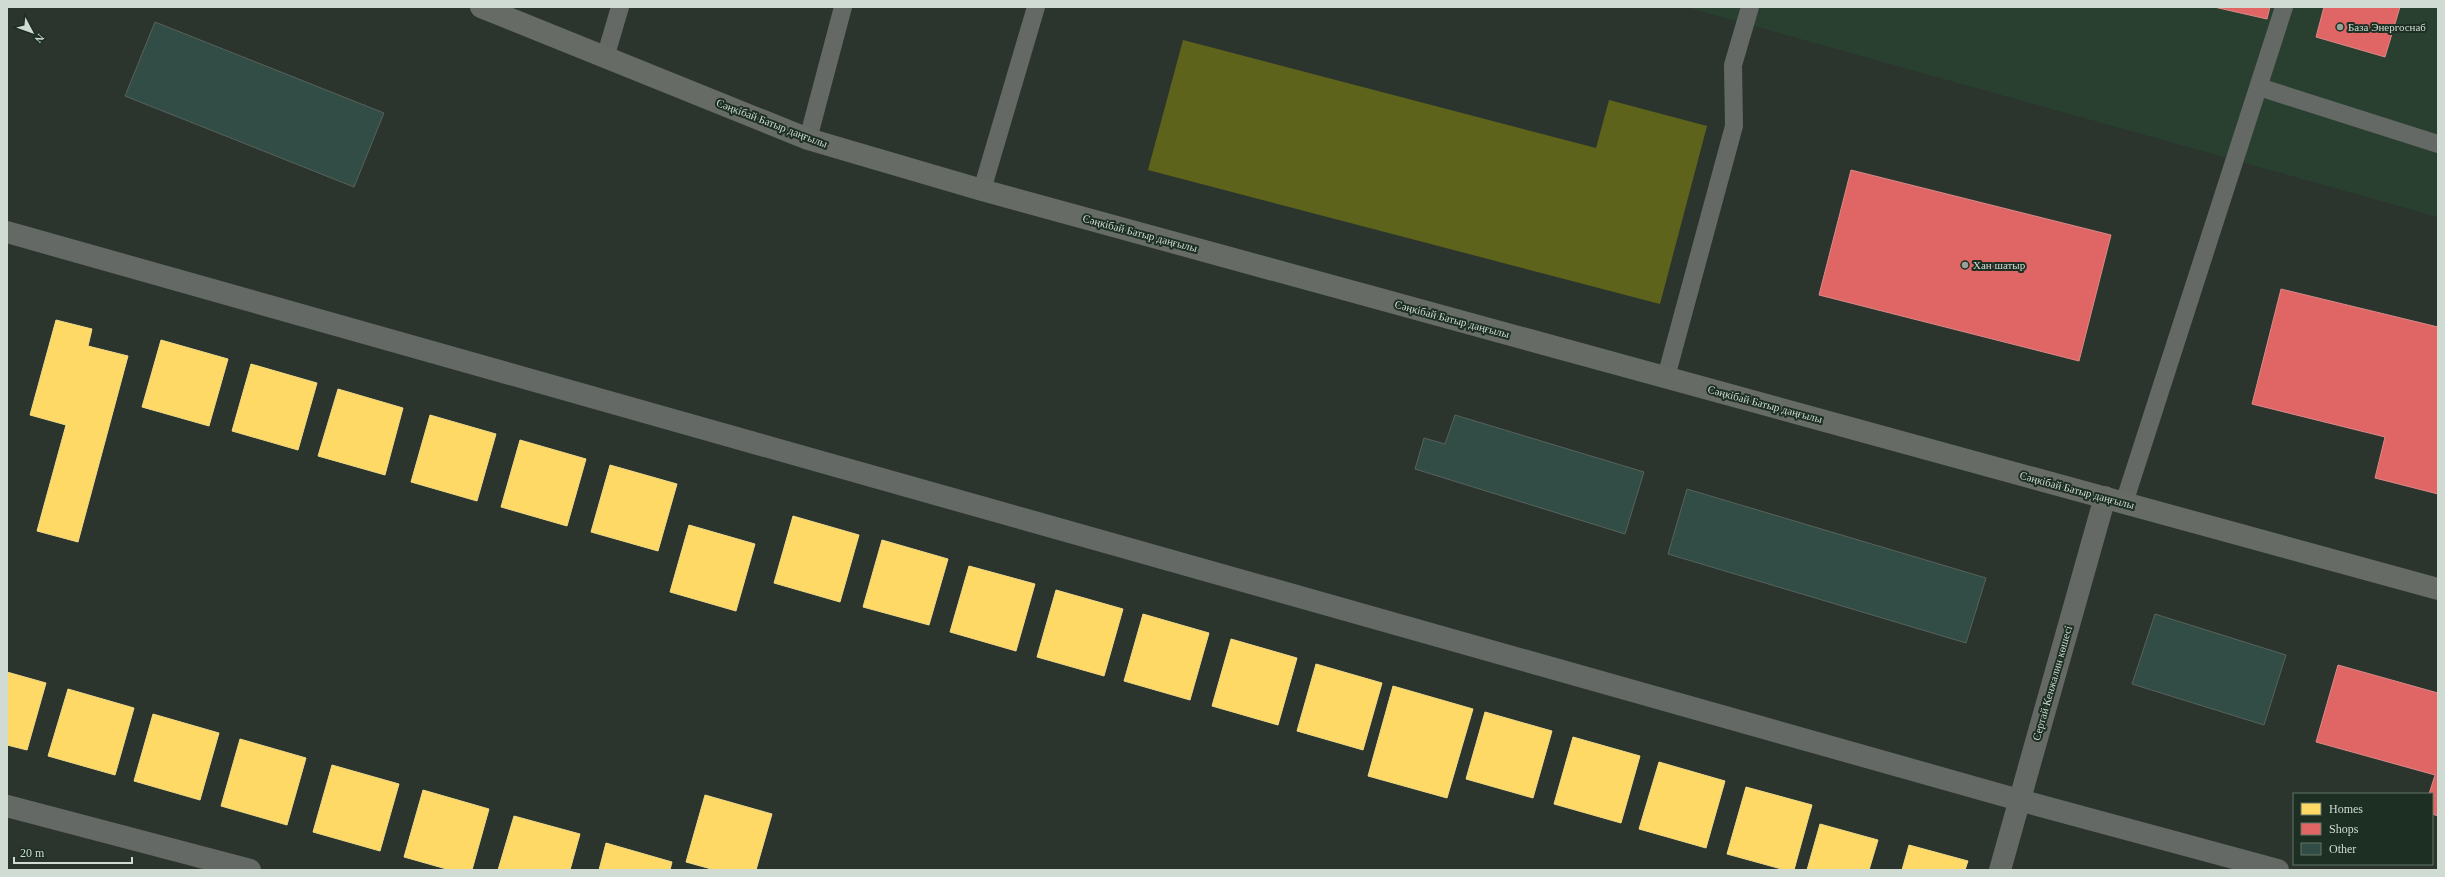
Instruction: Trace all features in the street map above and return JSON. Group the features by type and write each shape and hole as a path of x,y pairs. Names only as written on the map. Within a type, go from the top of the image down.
{"street":[{"name":"Сәңкібай Батыр даңғылы","path":"481,7 808,139 982,190 2438,588"},
{"path":"7,232 2019,800 2278,870"},
{"name":"Сертай Кенжалин көшесі","path":"2000,870 2019,800 2114,500"},
{"path":"7,806 236,868"}],"lane":[{"path":"605,58 620,7"},
{"path":"808,139 843,7"},
{"path":"982,190 1036,7"},
{"path":"1666,377 1734,126 1733,65 1750,7"},
{"path":"2114,500 2259,87 2284,7"},
{"path":"2259,87 2438,144"}],"shaded area":[{"path":"1686,7 2438,7 2438,217"}],"green space":[{"path":"1183,40 1596,148 1609,100 1707,126 1660,304 1148,170"}],"building: Homes":[{"path":"56,320 92,329 88,346 128,356 78,542 37,531 66,425 30,415"},
{"path":"161,340 228,359 209,426 142,407"},
{"path":"251,364 317,383 298,450 232,431"},
{"path":"338,389 403,408 385,475 318,456"},
{"path":"430,415 496,434 477,501 411,482"},
{"path":"520,440 586,459 567,526 501,507"},
{"path":"610,465 677,484 658,551 591,532"},
{"path":"793,516 859,535 840,602 774,583"},
{"path":"689,525 755,544 736,611 670,592"},
{"path":"882,540 948,559 929,625 863,607"},
{"path":"969,566 1035,584 1016,651 950,632"},
{"path":"1056,590 1123,609 1104,676 1037,657"},
{"path":"1143,614 1209,633 1190,700 1124,681"},
{"path":"1231,639 1297,658 1278,725 1212,706"},
{"path":"1316,664 1382,683 1363,750 1297,731"},
{"path":"7,672 46,683 27,750 7,745"},
{"path":"1393,686 1473,709 1447,798 1368,776"},
{"path":"68,689 134,708 115,775 48,756"},
{"path":"1485,712 1552,731 1533,798 1466,779"},
{"path":"153,714 219,733 200,800 134,781"},
{"path":"1573,737 1640,756 1621,823 1554,804"},
{"path":"240,739 306,758 287,825 221,806"},
{"path":"1659,762 1725,781 1706,848 1639,829"},
{"path":"332,765 399,784 380,851 313,832"},
{"path":"1746,787 1812,805 1794,870 1785,870 1727,854"},
{"path":"423,790 489,809 472,870 450,870 404,857"},
{"path":"705,795 772,814 756,870 715,870 686,862"},
{"path":"514,816 580,834 570,870 498,870"},
{"path":"1820,824 1878,840 1869,870 1807,870"},
{"path":"606,843 672,862 670,870 599,870"},
{"path":"1909,845 1968,861 1965,870 1902,870"}],"building: Shops":[{"path":"2214,7 2270,7 2267,19"},
{"path":"2324,7 2400,7 2385,57 2316,37"},
{"name":"Хан шатыр","path":"1851,170 2111,235 2079,361 1819,295"},
{"path":"2281,289 2438,327 2438,494 2375,478 2385,437 2252,404"},
{"path":"2338,665 2438,693 2438,816 2433,814 2433,793 2429,793 2435,775 2316,742"}],"building: Other":[{"path":"155,22 384,113 354,187 125,96"},
{"path":"1455,415 1644,472 1625,534 1415,469 1424,438 1445,444"},
{"path":"1687,489 1986,578 1966,643 1668,554"},
{"path":"2155,614 2286,655 2264,725 2132,684"}],"place":[{"name":"База Энергоснаб","path":"2340,27"},
{"name":"Хан шатыр","path":"1965,265"}]}
